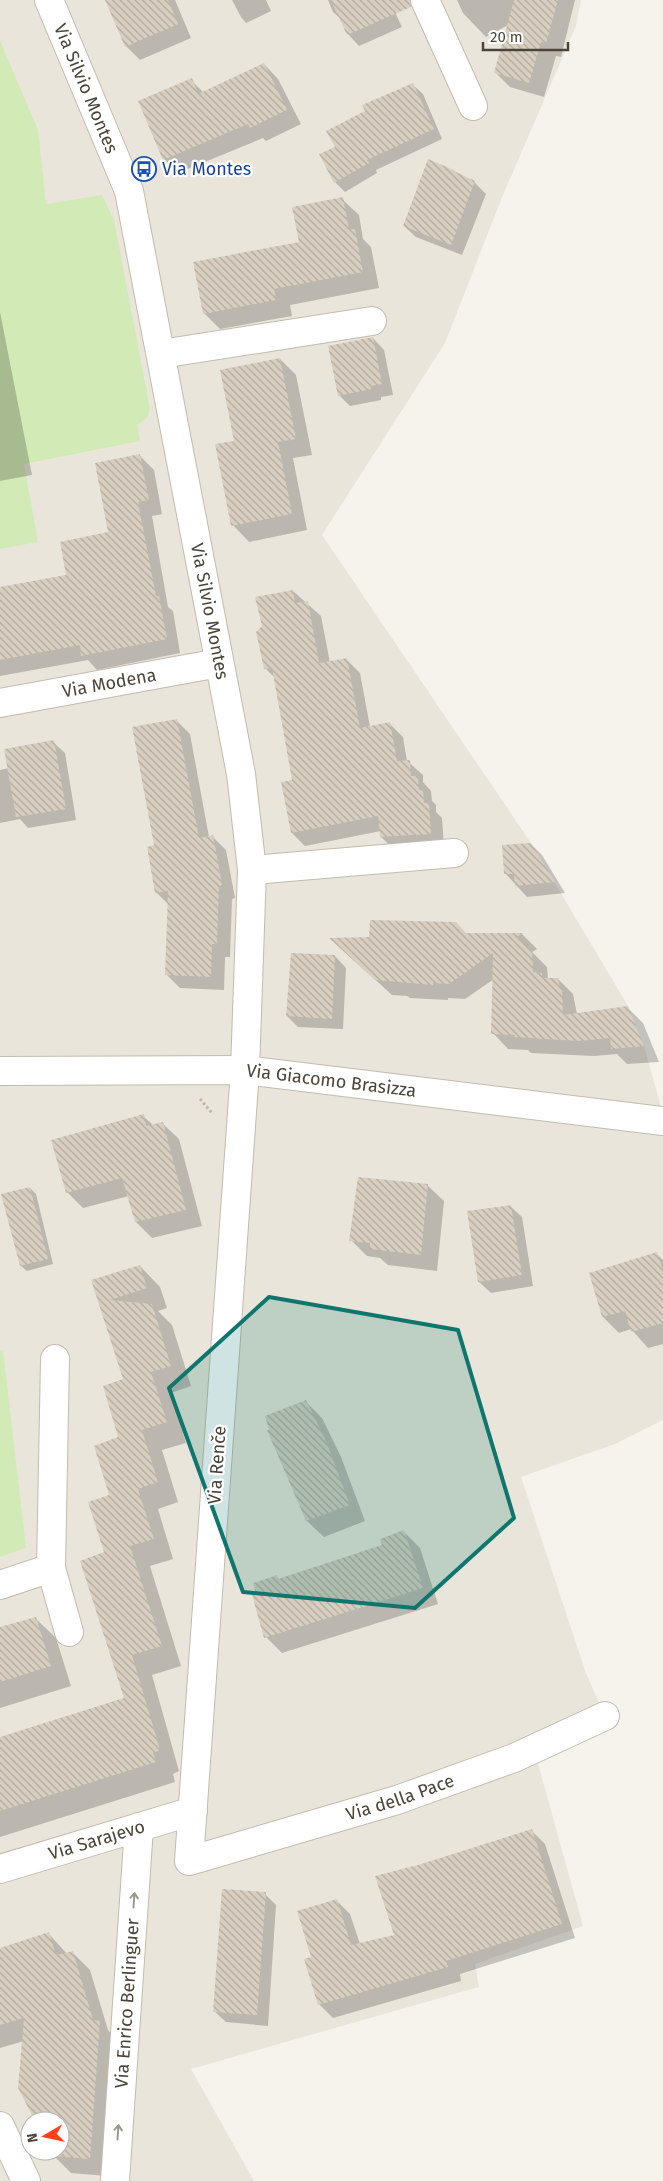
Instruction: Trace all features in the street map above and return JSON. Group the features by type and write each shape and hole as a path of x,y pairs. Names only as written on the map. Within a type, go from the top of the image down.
{"street":[{"name":"Via Silvio Montes","path":"49,0 129,191 241,774 252,870 245,1070"},
{"path":"425,0 473,106"},
{"path":"161,354 372,321"},
{"name":"Via Modena","path":"0,704 219,663"},
{"path":"252,870 454,852"},
{"name":"Via Giacomo Brasizza","path":"0,1071 245,1070 663,1121"},
{"name":"Via Renče","path":"189,1861 245,1070"},
{"path":"55,1359 51,1568 69,1632"},
{"path":"0,1585 51,1568"},
{"name":"Via della Pace","path":"189,1861 397,1800 514,1758 605,1716"},
{"name":"Via Sarajevo","path":"0,1869 193,1811"},
{"name":"Via Enrico Berlinguer","path":"115,2181 139,1827"},
{"path":"0,2126 26,2181"}],"highlighted area":[{"path":"269,1297 458,1330 514,1518 415,1608 243,1592 169,1388"}],"shaded area":[{"path":"0,0 581,0 576,26 503,195 445,343 322,535 531,843 628,1006 644,1046 663,1114 663,1420 615,1444 521,1477 586,1673 605,1716 534,1749 583,1926 475,1964 479,1987 191,2069 254,2181 0,2181"}],"green space":[{"path":"0,41 38,130 46,204 102,195 114,220 150,409 147,418 137,425 140,441 24,464 38,542 0,549"},
{"path":"3,1350 26,1548 0,1557 0,1351"}],"building":[{"path":"105,0 168,0 178,24 125,47"},
{"path":"331,0 410,0 411,7 347,35"},
{"path":"514,0 558,0 546,43 541,42 529,83 494,73"},
{"path":"264,63 287,110 250,128 248,124 163,160 138,101 192,78 198,94"},
{"path":"413,83 434,129 367,160 369,163 334,183 319,154 335,147 326,131 365,111 362,105"},
{"path":"428,159 475,181 451,245 403,226"},
{"path":"343,197 349,230 355,229 363,272 274,289 276,300 203,314 193,262 299,242 292,207"},
{"path":"373,337 382,384 370,386 371,389 338,396 328,346"},
{"path":"280,358 296,439 278,442 292,514 231,526 215,444 234,441 220,370"},
{"path":"140,454 149,500 138,502 156,596 159,596 167,639 81,656 80,645 0,660 0,587 66,575 60,542 108,532 95,463"},
{"path":"293,590 295,603 308,601 319,663 347,658 360,728 390,722 397,761 410,760 411,776 418,776 419,790 423,790 424,803 429,803 431,834 380,837 378,816 291,833 281,782 292,780 272,668 264,669 256,632 262,626 255,597"},
{"path":"177,719 199,838 213,835 222,885 219,886 217,944 212,944 211,977 165,975 168,891 155,893 147,847 154,845 132,727"},
{"path":"54,740 66,809 16,817 4,749"},
{"path":"531,843 555,882 515,886 514,874 504,874 502,845"},
{"path":"370,920 456,922 466,933 523,933 517,937 532,951 533,972 542,973 542,978 558,978 560,988 562,988 563,1015 628,1006 644,1046 611,1049 610,1038 578,1041 491,1034 493,953 449,984 433,983 433,985 375,980 329,938 369,937"},
{"path":"291,953 335,955 332,1019 286,1016"},
{"path":"144,1114 146,1126 163,1122 186,1210 135,1222 122,1178 66,1193 51,1140"},
{"path":"358,1177 428,1184 421,1255 370,1249 370,1243 349,1241"},
{"path":"30,1187 48,1259 20,1266 1,1194"},
{"path":"511,1205 522,1275 478,1282 467,1211"},
{"path":"657,1252 663,1271 663,1323 631,1332 625,1311 602,1317 589,1273"},
{"path":"140,1265 147,1288 110,1300 152,1304 171,1366 151,1372 167,1422 142,1430 158,1482 138,1489 154,1539 130,1546 162,1646 132,1655 160,1750 153,1753 156,1762 0,1811 0,1737 124,1698 80,1561 104,1552 88,1502 109,1495 94,1446 118,1437 103,1386 123,1379 91,1280"},
{"path":"306,1400 325,1439 350,1505 306,1521 267,1430 269,1430 265,1416"},
{"path":"404,1530 423,1588 264,1638 252,1595 256,1594 253,1583 277,1575 278,1579 382,1545 380,1539"},
{"path":"36,1617 51,1666 0,1682 0,1627"},
{"path":"532,1829 562,1924 446,1961 448,1967 318,2005 304,1959 311,1957 297,1911 337,1899 351,1945 394,1935 375,1876 418,1865"},
{"path":"222,1889 266,1892 257,2015 213,2012"},
{"path":"49,1932 56,1955 73,1951 93,2020 100,2021 90,2159 70,2157 70,2111 30,2111 18,2088 24,2018 0,2025 0,1948"}],"place":[{"name":"Via Montes","path":"144,169"}]}
